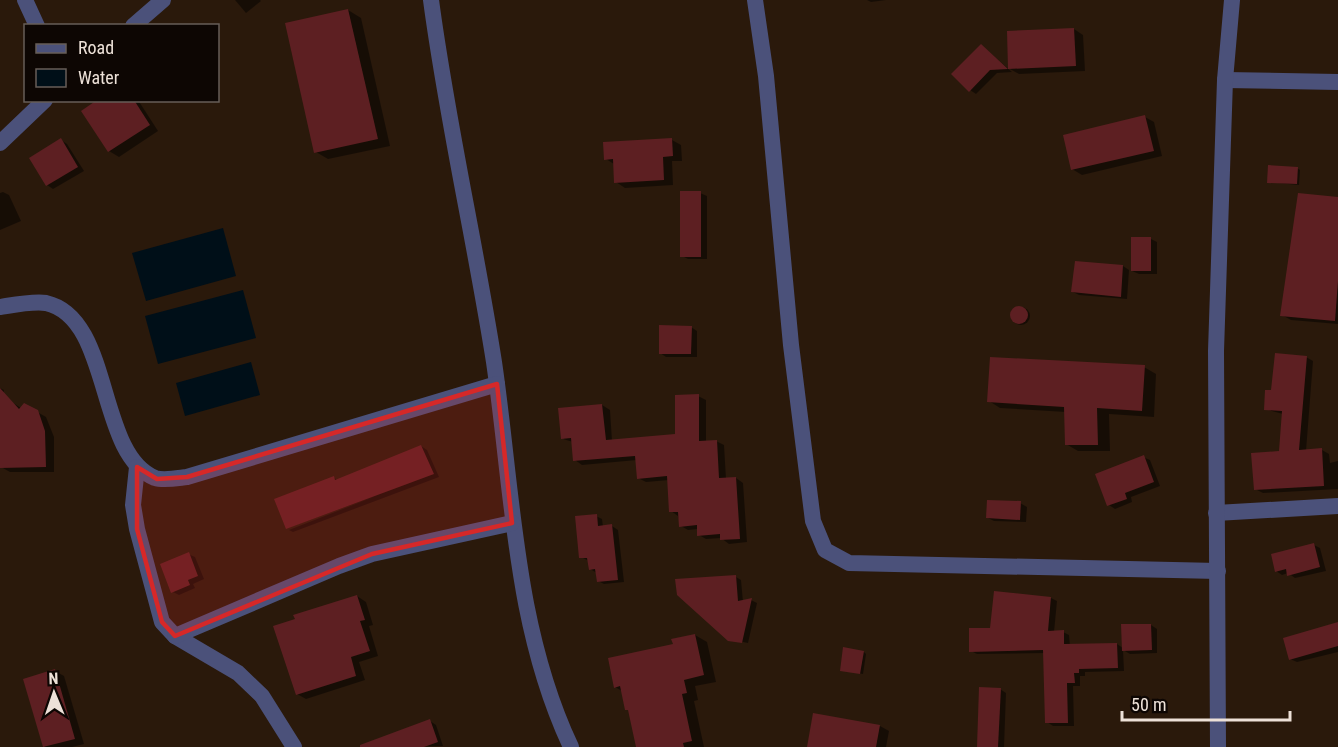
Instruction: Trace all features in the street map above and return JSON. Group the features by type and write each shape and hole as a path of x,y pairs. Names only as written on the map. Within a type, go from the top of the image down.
{"street":[{"path":"25,0 36,24"},
{"path":"135,24 163,0"},
{"path":"430,0 497,384 512,524 523,593 559,721 571,747"},
{"path":"755,0 766,76 791,345 811,509 813,521 825,550 849,563 1218,571"},
{"path":"1218,747 1216,351 1225,80 1233,0"},
{"path":"1225,80 1338,82"},
{"path":"0,143 43,102"},
{"path":"0,307 45,303 69,313 89,348 125,448 136,467 157,479 187,477 497,384"},
{"path":"136,467 133,505 137,529 162,622 175,636 238,673 262,696 294,747"},
{"path":"1216,513 1338,506"},
{"path":"175,636 372,554 512,524"}],"highlighted area":[{"path":"497,384 512,523 372,554 175,636 162,622 137,529 137,467 157,479 187,477"}],"water":[{"path":"223,228 236,276 146,301 132,253"},
{"path":"243,290 256,338 158,364 145,316"},
{"path":"251,362 260,395 185,416 176,383"}],"building":[{"path":"348,9 378,139 314,153 285,23"},
{"path":"1074,28 1076,66 1008,69 1007,31"},
{"path":"981,44 1008,69 990,70 969,92 951,74"},
{"path":"94,102 135,102 150,125 108,152 81,111"},
{"path":"1145,115 1154,151 1071,170 1063,135"},
{"path":"61,138 78,167 46,186 29,158"},
{"path":"672,138 673,156 663,157 664,180 614,183 613,159 604,160 603,142"},
{"path":"1268,165 1298,167 1297,184 1267,183"},
{"path":"680,191 701,191 701,257 680,257"},
{"path":"1298,193 1338,197 1338,281 1335,321 1280,316"},
{"path":"1131,237 1151,237 1151,271 1131,271"},
{"path":"1075,261 1123,265 1121,297 1071,292"},
{"path":"1015,306 1023,306 1028,311 1026,322 1015,324 1010,319 1010,311"},
{"path":"659,325 692,326 691,354 659,354"},
{"path":"1275,353 1307,356 1299,450 1322,448 1324,486 1254,490 1251,453 1279,451 1282,411 1264,410 1265,390 1271,390"},
{"path":"990,357 1145,365 1142,411 1097,408 1098,445 1065,445 1064,407 987,402"},
{"path":"0,388 19,409 24,403 38,410 45,431 46,467 0,468"},
{"path":"699,394 699,441 717,440 719,478 736,477 740,539 720,540 720,534 697,536 697,525 679,527 678,512 669,512 667,476 637,479 635,456 573,461 571,438 561,439 558,408 602,404 606,440 675,434 675,395"},
{"path":"421,445 434,474 286,529 274,499 334,476 335,480"},
{"path":"1144,455 1154,482 1125,493 1127,499 1107,506 1095,474"},
{"path":"987,500 1021,501 1020,520 986,518"},
{"path":"597,514 598,526 612,524 618,580 597,582 595,569 589,570 587,558 579,558 575,516"},
{"path":"1314,543 1320,567 1287,576 1286,569 1275,572 1271,554"},
{"path":"189,552 198,576 188,580 190,585 171,593 160,564"},
{"path":"736,575 738,601 752,598 742,643 728,641 677,595 675,579"},
{"path":"994,591 1051,597 1048,631 1064,630 1064,644 1117,643 1118,668 1079,669 1079,673 1074,673 1075,683 1067,683 1068,723 1045,723 1043,650 969,652 969,628 990,628"},
{"path":"357,595 365,620 360,621 370,651 351,657 356,676 296,695 273,626 295,619 293,615"},
{"path":"1338,622 1338,646 1289,660 1283,638"},
{"path":"1121,624 1151,624 1152,650 1122,651"},
{"path":"695,634 704,675 684,680 687,693 682,694 692,741 683,743 684,747 636,747 628,710 625,710 620,686 614,688 608,658 673,644 671,639"},
{"path":"843,647 864,651 860,674 840,671"},
{"path":"55,669 75,739 43,747 23,679"},
{"path":"979,687 1001,688 998,747 977,747"},
{"path":"813,713 880,725 876,747 807,747"},
{"path":"430,719 438,742 424,747 360,747 360,745"}]}
